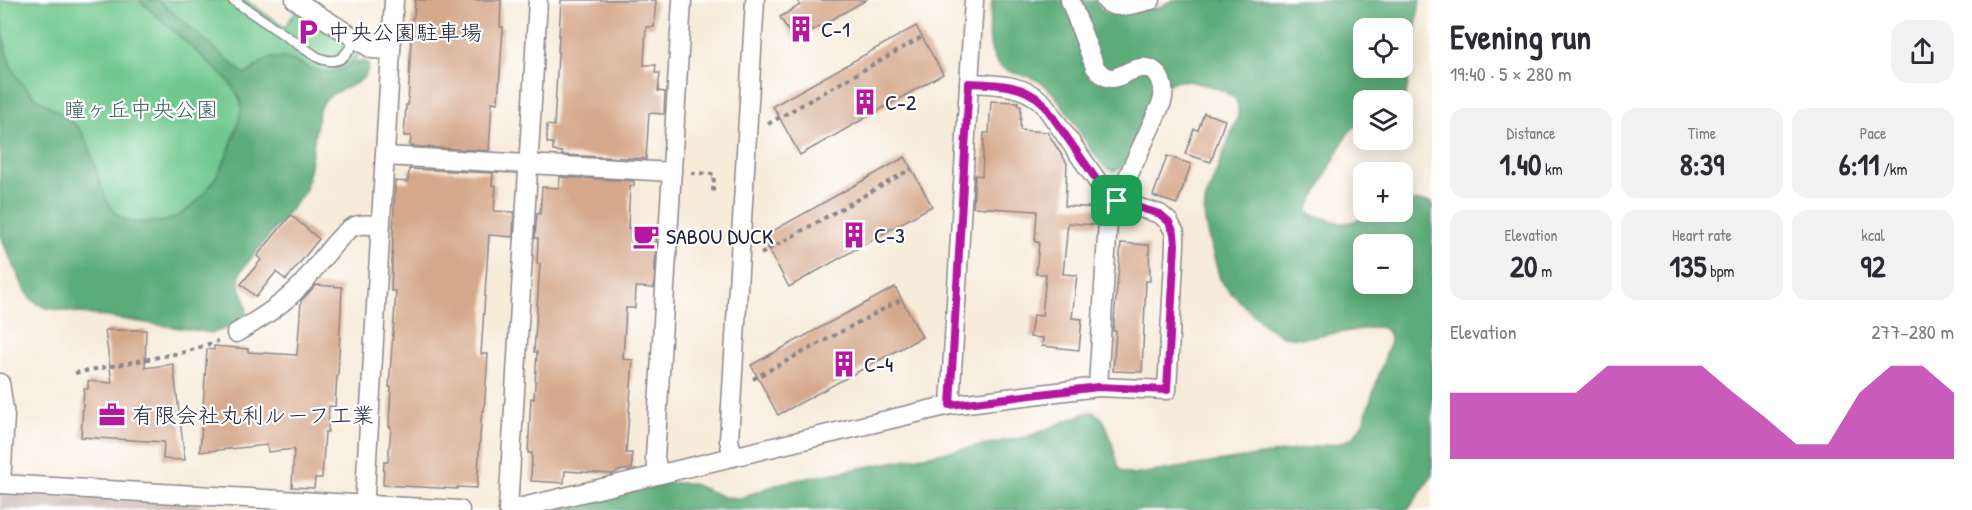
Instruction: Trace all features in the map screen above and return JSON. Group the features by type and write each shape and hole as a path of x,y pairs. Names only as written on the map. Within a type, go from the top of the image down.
{"street":[{"path":"295,0 372,49 391,50"},
{"path":"364,507 394,0"},
{"path":"538,0 509,510 950,405 1098,387 1167,390 1175,245 1174,233 1169,222 1160,214 1117,201 1105,192 1043,103 1033,94 1021,89 994,84 969,83"},
{"path":"659,474 655,458 682,0"},
{"path":"733,456 729,440 755,0"},
{"path":"950,405 974,0"},
{"path":"1070,0 1099,73 1113,78 1141,68 1148,68 1154,71 1163,84 1164,93 1162,102 1108,220 1098,387"},
{"path":"1105,0 1109,5 1116,7 1151,0"},
{"path":"385,156 672,172"},
{"path":"236,333 259,320 301,285 352,227 381,226"},
{"path":"0,383 5,416 1,484 221,503 460,510"}],"lane":[{"path":"233,0 327,62 338,61 347,54 356,39"}],"path":[{"path":"748,127 761,128 922,37"},
{"path":"740,257 754,258 911,169"},
{"path":"700,174 714,174 713,192"},
{"path":"733,382 746,383 902,299"},
{"path":"75,373 185,352 236,333"}],"shaded area":[{"path":"0,493 200,504 205,510 0,510"}],"green space":[{"name":"瞳ヶ丘中央公園","path":"0,0 245,0 285,27 295,12 360,53 344,68 331,72 310,69 293,61 256,66 250,72 249,151 142,262 0,119"},
{"path":"139,0 158,0 244,74 265,60 276,58 290,60 323,72 340,70 363,60 369,65 361,80 324,101 319,110 306,190 241,271 239,282 246,304 246,315 232,326 213,333 41,306 26,293 0,235 0,3 5,45 19,80 28,91 80,130 86,139 107,200 120,217 139,222 169,220 192,206 218,173 230,149 239,120 241,104 239,98 228,80"},
{"path":"992,0 1094,0 1104,12 1115,15 1160,7 1172,0 1420,0 1413,48 1413,18 1353,18 1353,78 1409,78 1407,90 1353,90 1353,128 1348,133 1308,209 1313,215 1341,223 1413,222 1413,201 1432,202 1432,476 1408,510 555,510 666,483 690,483 724,497 740,498 781,483 1025,437 1092,412 1104,421 1118,467 1121,471 1132,475 1340,443 1353,437 1363,423 1390,342 1387,331 1377,327 1302,338 1283,336 1265,326 1228,290 1220,279 1204,213 1206,198 1238,116 1237,102 1233,97 1199,83 1175,81 1162,88 1125,162 1120,169 1114,171 1107,169 1090,149 1053,93 1037,80 1008,71 997,62 991,49"}],"building":[{"path":"415,0 501,0 500,27 503,27 498,103 492,102 489,151 410,146 411,136 404,136"},
{"path":"561,0 656,0 654,27 646,27 644,65 656,65 655,73 660,73 658,91 665,92 664,114 649,113 646,159 562,155 562,152 553,151 553,143 547,143 547,125 554,126"},
{"name":"C-1","path":"797,0 866,0 794,41 780,17 800,5"},
{"path":"916,26 943,74 800,155 773,106"},
{"path":"991,101 1018,102 1018,106 1021,106 1020,130 1047,132 1067,163 1065,206 1101,208 1096,225 1068,223 1063,274 1077,275 1072,318 1082,319 1079,350 1042,346 1043,338 1030,337 1033,315 1042,316 1046,274 1036,274 1039,242 1035,242 1037,211 973,207 975,175 982,176 984,133 989,133"},
{"path":"1204,113 1225,120 1211,162 1185,154 1194,129 1198,130"},
{"path":"1167,156 1191,164 1177,204 1153,196"},
{"path":"905,157 932,206 789,287 762,237"},
{"path":"409,169 493,173 492,185 496,185 494,211 514,212 513,237 489,235 481,354 488,354 477,488 383,485 384,462 388,462 391,427 389,427 391,387 389,387 396,291 391,291 395,181 408,182"},
{"path":"560,177 634,181 634,186 630,186 628,228 657,229 654,288 636,287 635,308 626,308 623,359 633,360 626,453 632,453 632,469 612,474 565,471 564,483 531,481 532,453 528,453 531,398 534,399 537,352 534,352 540,264 537,264 538,238 535,238 537,213 540,214 542,187 559,188"},
{"path":"291,215 319,239 286,280 276,272 256,297 241,284 261,260 257,256"},
{"path":"1121,243 1149,245 1150,281 1146,281 1142,372 1113,371 1116,331 1113,331"},
{"path":"316,285 342,287 335,407 329,406 322,478 315,478 314,488 292,487 294,449 268,452 267,445 200,452 207,349 214,350 214,346 248,349 248,352 297,355 301,301"},
{"path":"895,287 922,337 778,415 751,365"},
{"path":"105,330 146,330 145,368 173,364 185,460 163,459 164,442 81,437 84,389 88,389 88,381 112,383"}],"place":[{"name":"C-1","path":"801,29"},
{"name":"中央公園駐車場","path":"308,32"},
{"name":"C-2","path":"865,102"},
{"name":"C-3","path":"854,235"},
{"name":"SABOU DUCK","path":"646,236"},
{"name":"C-4","path":"844,364"},
{"name":"有限会社丸利ルーフ工業","path":"112,415"}],"route":[{"path":"969,83 994,84 1021,89 1033,94 1043,103 1105,192 1117,201 1160,214 1169,222 1174,233 1167,390 1098,387 950,405 969,83"}]}
